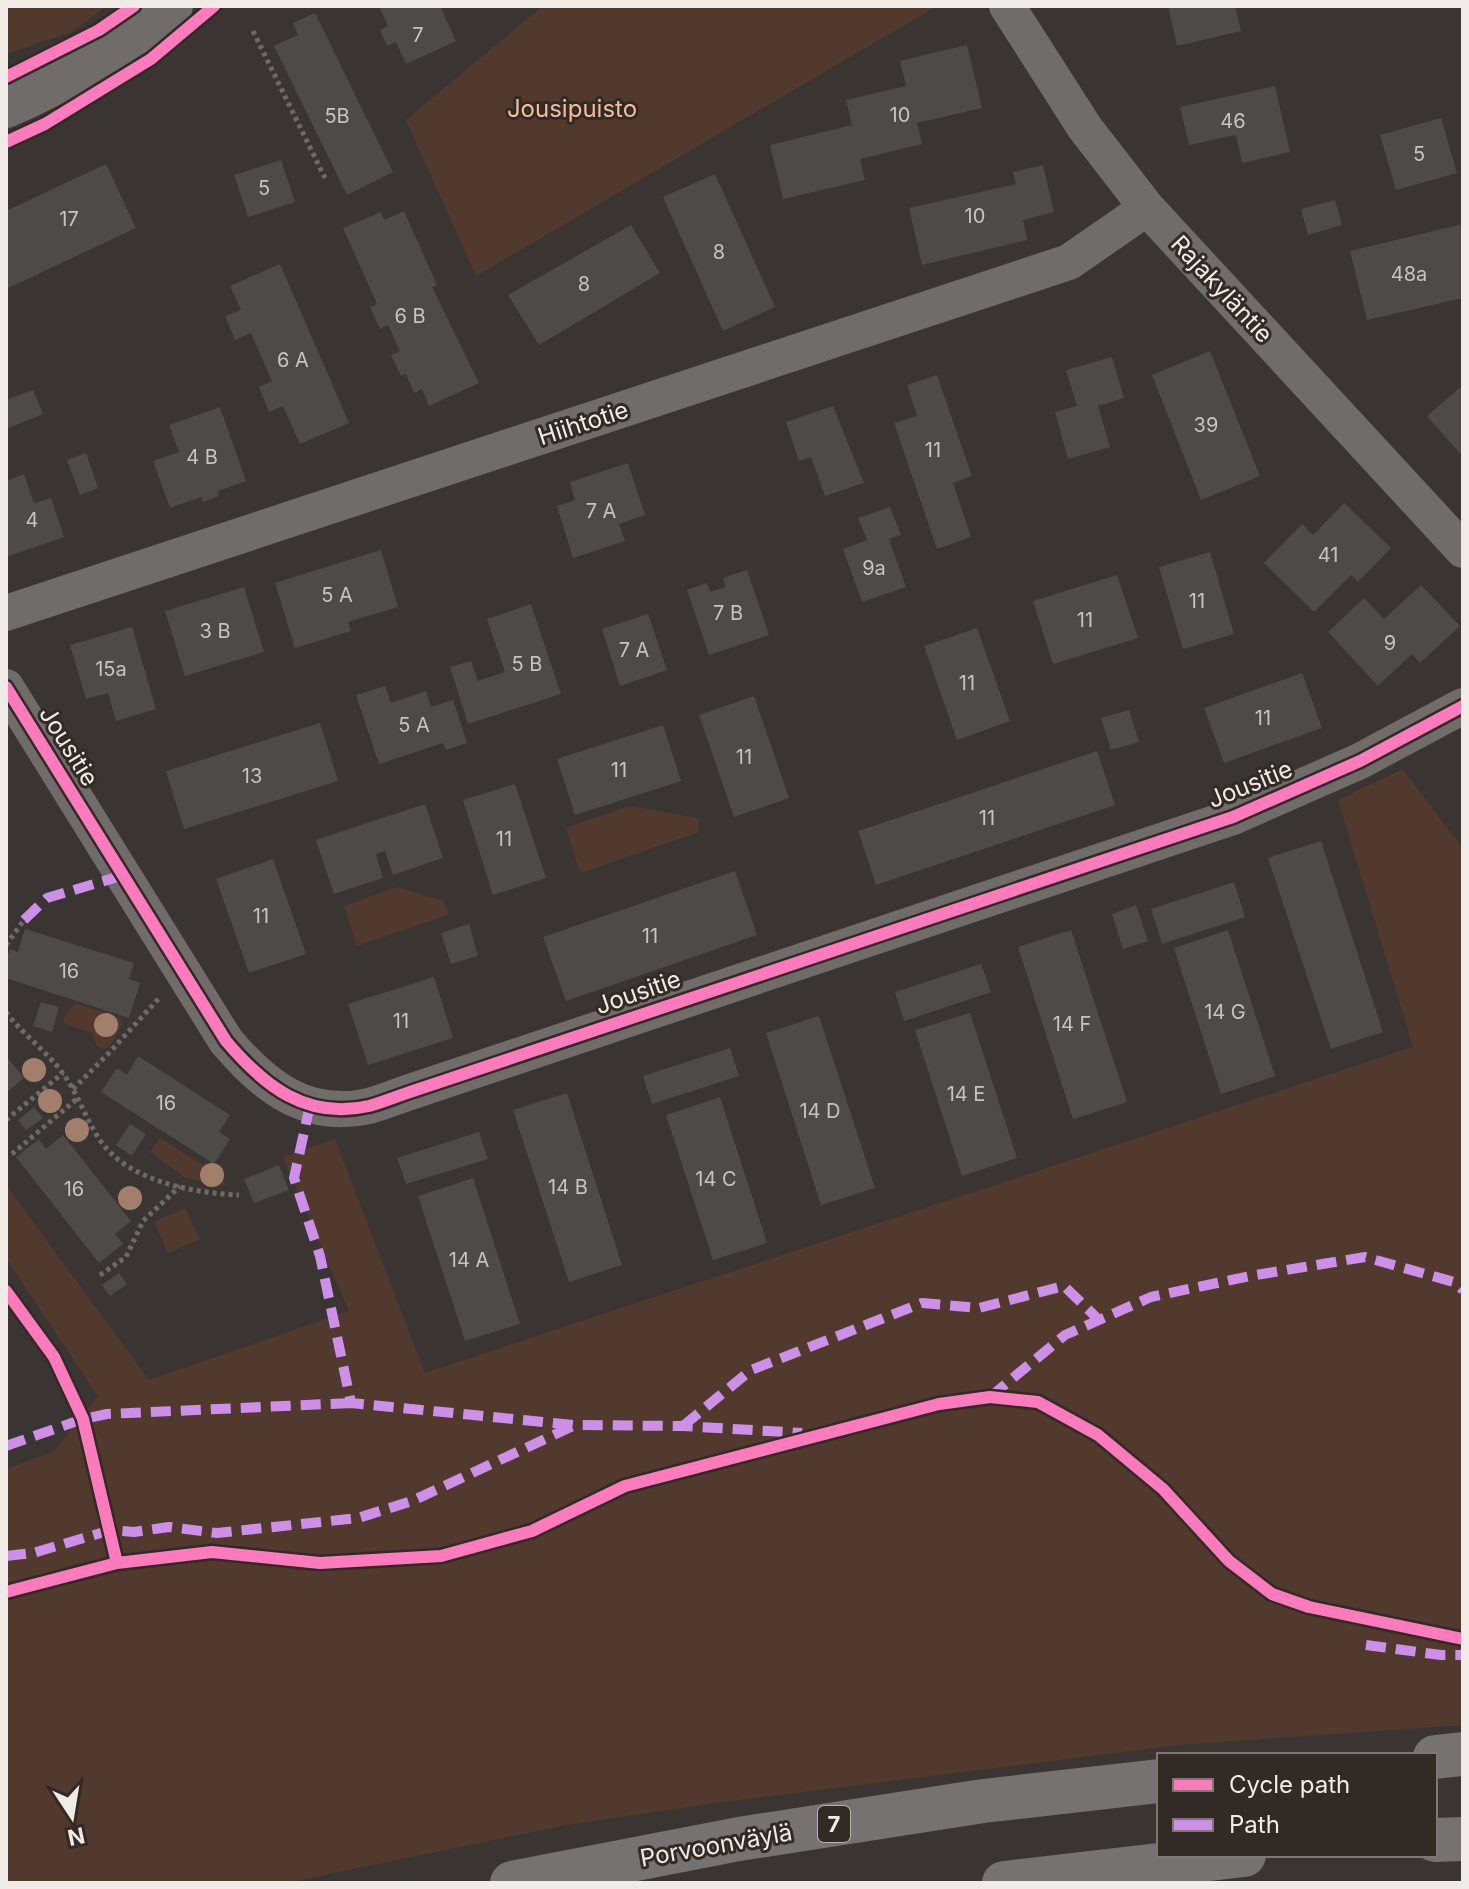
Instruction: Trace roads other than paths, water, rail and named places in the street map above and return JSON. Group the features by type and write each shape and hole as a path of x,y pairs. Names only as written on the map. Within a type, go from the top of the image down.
{"highway":[{"path":"1437,1757 1463,1754"},
{"name":"Porvoonväylä","path":"512,1883 739,1839 922,1810 1157,1781"},
{"path":"1437,1840 1463,1839"},
{"path":"1004,1883 1227,1857"}],"main road":[{"path":"6,106 57,84 134,36 171,6"}],"street":[{"name":"Rajakyläntie","path":"1007,6 1085,128 1147,208 1463,550"},
{"name":"Hiihtotie","path":"6,613 1069,262 1147,208"},
{"name":"Jousitie","path":"6,687 226,1041 251,1071 276,1091 310,1105 339,1110 369,1106 1233,817 1360,761 1463,706"}],"park label":[{"name":"Jousipuisto","path":"572,108"}]}
